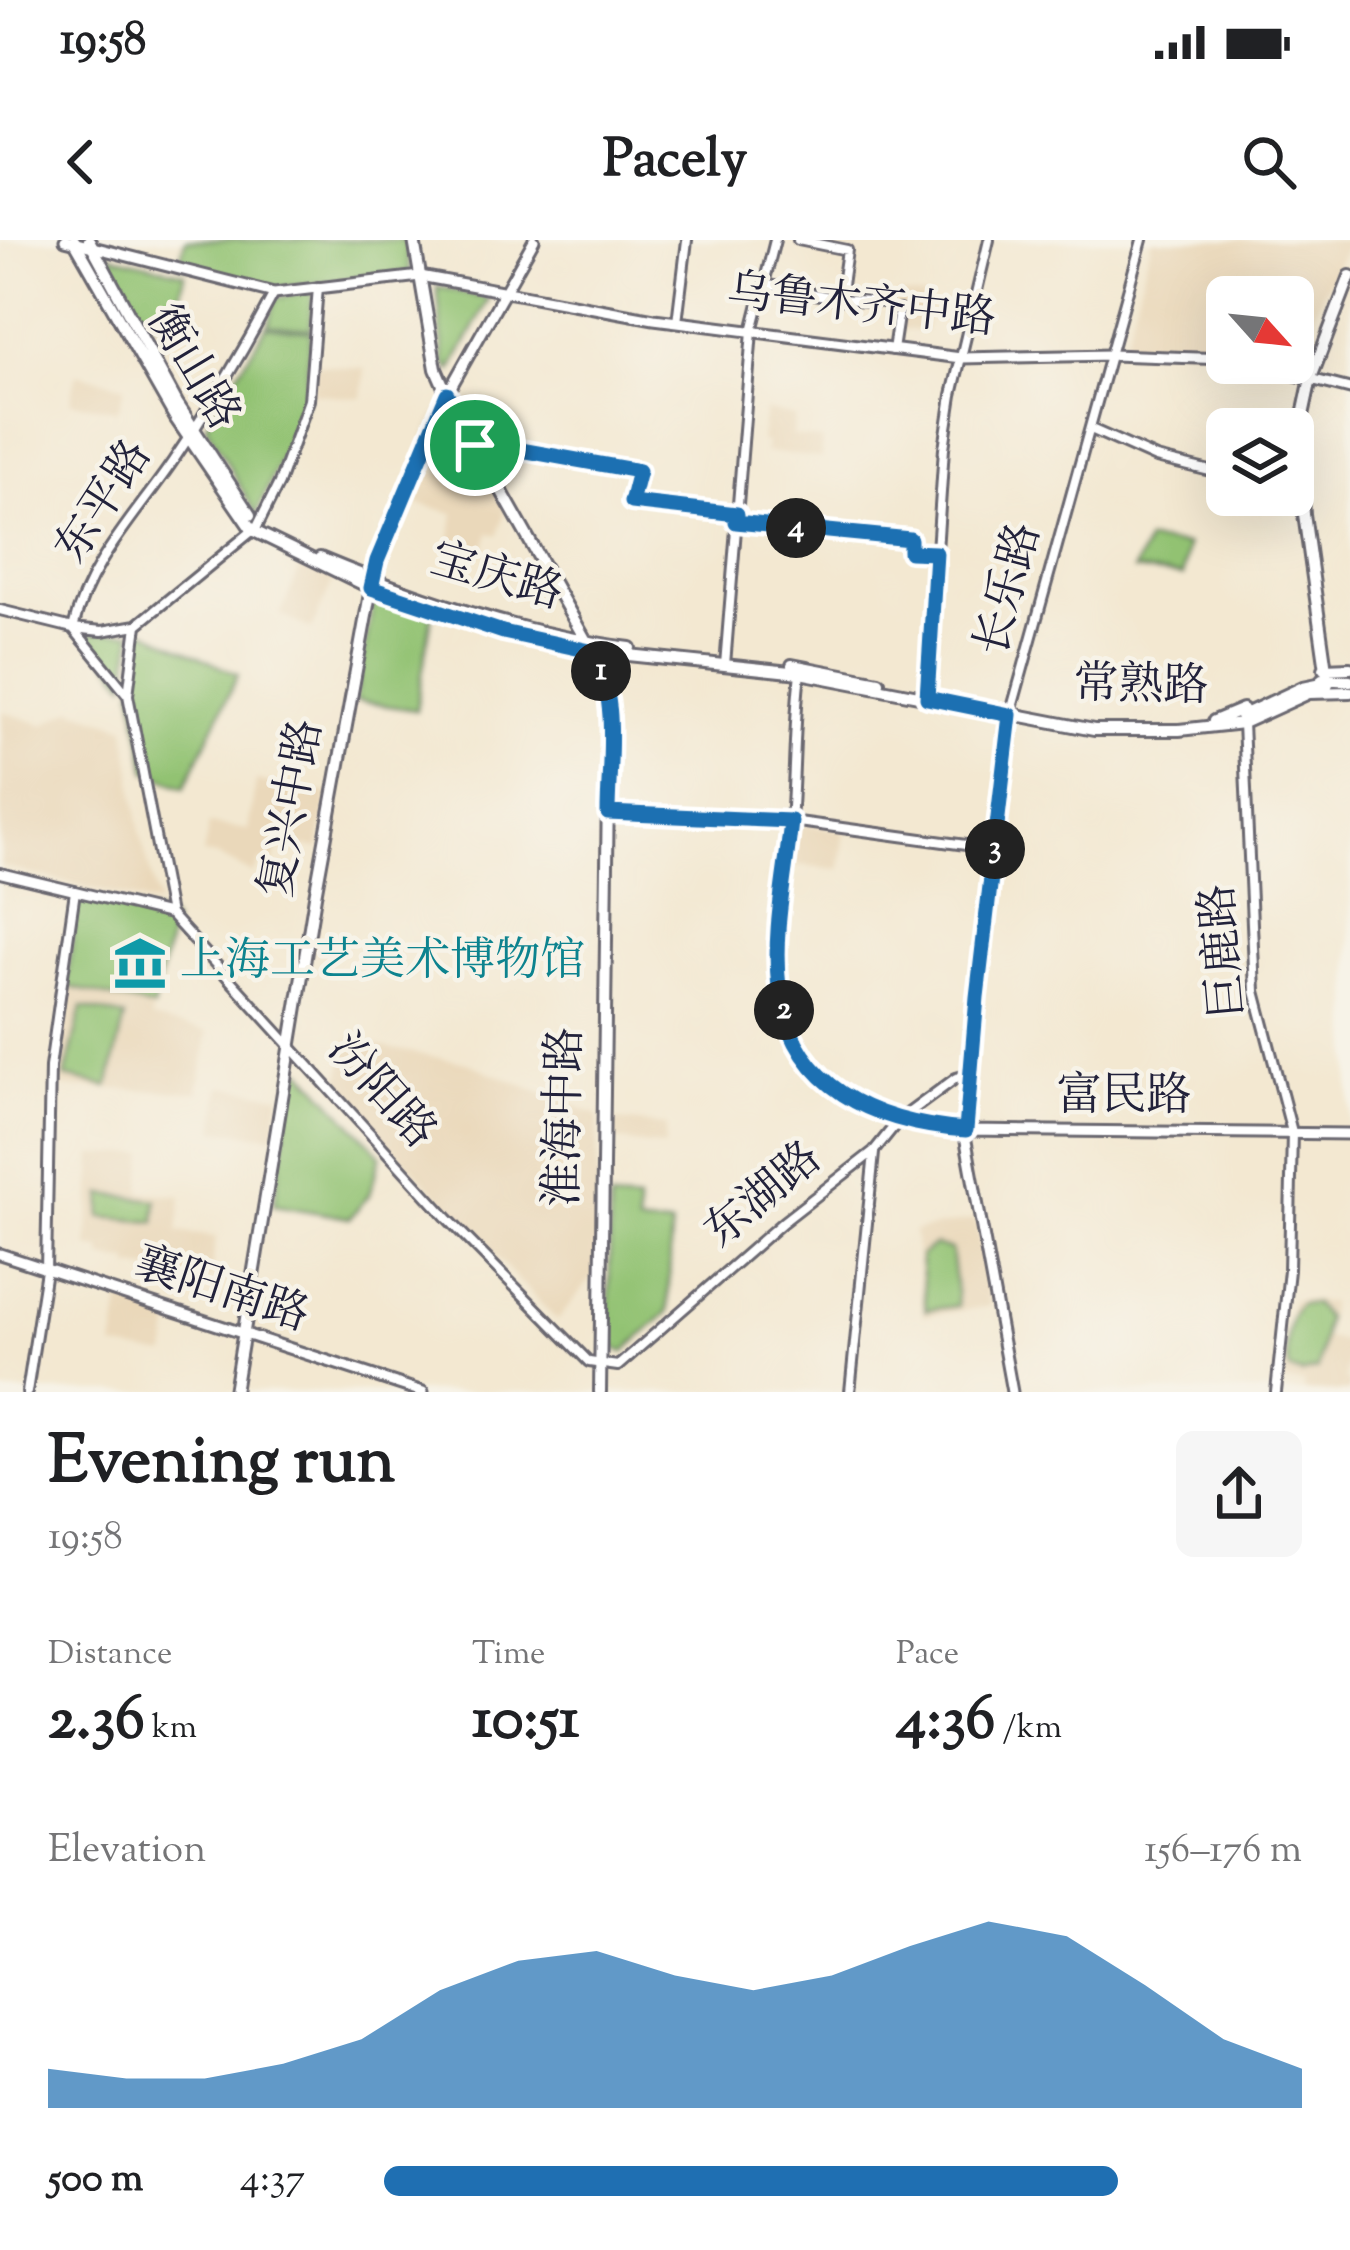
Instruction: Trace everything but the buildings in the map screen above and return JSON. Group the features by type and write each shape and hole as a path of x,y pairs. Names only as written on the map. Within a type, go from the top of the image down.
{"main road":[{"name":"淮海中路","path":"414,240 436,369 599,664 607,698 600,1392"},
{"name":"衡山路","path":"80,242 191,434 254,528"},
{"path":"1314,370 1350,276"},
{"name":"复兴中路","path":"234,1392 372,584 407,485 447,394"},
{"path":"1303,516 1327,681"},
{"name":"宝庆路","path":"254,528 372,584 503,632 587,646"},
{"name":"常熟路","path":"587,646 610,653 726,662"},
{"name":"常熟路","path":"587,646 801,670 1094,730 1140,732 1242,720 1303,687 1327,681"},
{"path":"607,698 610,653"},
{"path":"1327,681 1350,668"},
{"path":"1327,681 1350,681"},
{"path":"1327,681 1350,692"},
{"name":"常熟路","path":"1214,722 1300,683 1327,681"},
{"name":"常熟路","path":"1011,712 1126,726 1242,720"}],"street":[{"path":"447,394 534,240"},
{"path":"677,322 687,240"},
{"path":"726,662 752,331 775,240"},
{"path":"798,240 847,250 840,299"},
{"path":"927,695 944,448 989,240"},
{"name":"长乐路","path":"1012,1392 966,1130 995,849 1011,712 1142,240"},
{"path":"80,242 274,293"},
{"name":"乌鲁木齐中路","path":"274,293 420,276 677,322 961,358 1206,358"},
{"path":"764,284 840,299 886,302"},
{"path":"0,610 73,628 102,631 137,625 254,528 279,483 309,400 318,287"},
{"name":"东平路","path":"73,628 110,546 191,434 274,293"},
{"path":"893,350 899,310"},
{"path":"1314,379 1350,389"},
{"path":"1091,429 1156,458 1206,470"},
{"path":"475,445 639,471 631,502 910,539 910,552 936,553"},
{"path":"0,872 170,914 128,695 137,625"},
{"path":"73,628 128,695"},
{"name":"富民路","path":"801,670 778,983 787,1023 813,1067 843,1095 876,1114 966,1130 1350,1134"},
{"name":"巨鹿路","path":"1242,720 1255,991 1292,1132 1289,1270 1276,1392"},
{"path":"608,813 791,821 995,849"},
{"path":"27,1392 46,1270 50,1067 75,891"},
{"name":"汾阳路","path":"170,914 448,1219 590,1362 600,1366"},
{"name":"东湖路","path":"600,1366 618,1366 783,1222 874,1151 899,1120 970,1073"},
{"path":"850,1392 874,1151"},
{"name":"襄阳南路","path":"0,1254 422,1392"}],"shaded area":[{"path":"1152,240 1349,240 1314,312 1314,276 1206,276 1206,349 1124,344"},
{"path":"898,293 930,298 925,332 892,328"},
{"path":"316,364 365,369 362,398 313,393"},
{"path":"77,373 125,386 118,410 70,402"},
{"path":"765,410 794,417 793,436 822,440 821,458 765,452 766,443 761,441"},
{"path":"480,465 505,510 498,535 489,533 482,555 450,544 454,513 407,501 419,470 460,475"},
{"path":"302,564 334,578 312,629 280,615"},
{"path":"72,709 126,727 140,833 159,905 0,866 2,711 44,725"},
{"path":"256,781 328,793 318,848 278,843 274,863 261,861 253,874 218,856 203,854 209,824 248,830"},
{"path":"793,823 845,831 840,869 789,864"},
{"path":"66,986 153,1008 151,1019 208,1032 198,1092 53,1087"},
{"path":"347,1040 467,1063 598,1115 596,1272 557,1321 338,1089"},
{"path":"221,1086 280,1095 274,1136 215,1130"},
{"path":"613,1120 666,1126 665,1147 613,1140"},
{"path":"145,1153 141,1192 182,1196 178,1232 216,1237 211,1277 130,1267 130,1262 102,1258 102,1250 88,1248 93,1155"},
{"path":"976,1219 990,1306 924,1316 914,1231"},
{"path":"121,1299 172,1315 166,1356 113,1347"},
{"path":"1292,1300 1330,1302 1325,1338 1350,1342 1345,1380 1350,1382 1350,1392 1304,1392 1304,1383 1281,1382"}],"green space":[{"path":"185,240 405,240 410,272 276,288 179,264"},
{"path":"99,252 185,273 174,324 135,317"},
{"path":"437,286 489,299 451,371 444,362"},
{"path":"313,291 311,329 268,326 276,298"},
{"path":"266,327 311,331 305,401 256,515 206,425"},
{"path":"1147,541 1187,545 1183,576 1134,570"},
{"path":"375,594 432,615 416,710 355,701"},
{"path":"140,628 238,675 185,787 147,771 133,692"},
{"path":"133,632 126,683 84,633"},
{"path":"79,894 173,922 153,1008 66,986"},
{"path":"82,1007 125,1017 108,1087 65,1077"},
{"path":"302,1070 381,1155 369,1195 350,1218 274,1205 294,1077"},
{"path":"103,1194 157,1200 155,1222 101,1217"},
{"path":"610,1200 638,1202 638,1225 671,1226 668,1312 624,1352 609,1339"},
{"path":"934,1245 951,1250 958,1306 926,1310 920,1256"},
{"path":"1300,1304 1314,1304 1326,1318 1318,1369 1302,1374 1290,1370 1287,1354 1290,1326"}],"place":[{"name":"上海工艺美术博物馆","path":"140,963"}],"route":[{"path":"447,394 475,445 639,471 631,502 737,514 736,522 910,539 910,552 936,553 927,698 1010,715 966,1130 876,1114 860,1106 813,1067 792,1036 778,983 791,821 608,813 609,714 599,664 590,651 503,632 371,588 377,561 447,394"}]}
